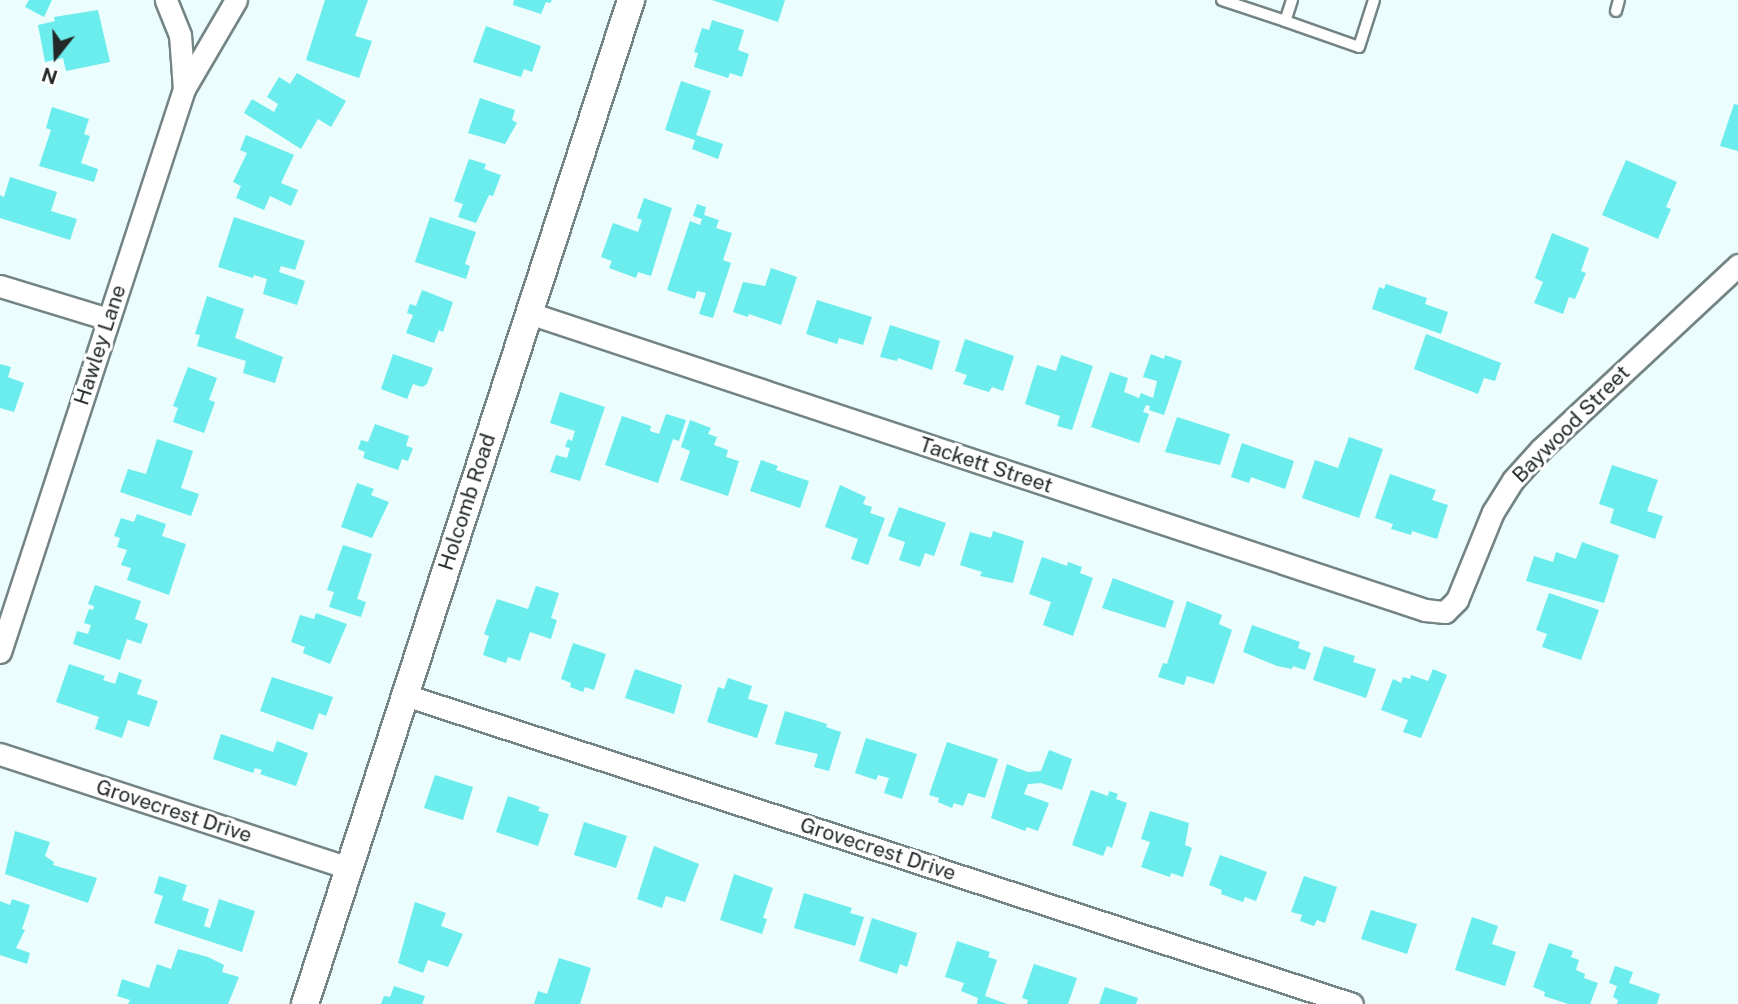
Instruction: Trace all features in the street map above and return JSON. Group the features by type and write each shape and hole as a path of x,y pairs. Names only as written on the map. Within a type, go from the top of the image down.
{"street":[{"name":"Hawley Lane","path":"0,652 184,89 180,35 166,0"},
{"path":"184,89 236,0"},
{"name":"Holcomb Road","path":"305,1004 631,0"},
{"name":"Baywood Street","path":"1445,612 1457,600 1493,512 1513,480 1541,449 1738,265"},
{"path":"0,286 108,319"},
{"name":"Tackett Street","path":"529,313 1426,610 1445,612"},
{"name":"Grovecrest Drive","path":"405,695 1352,1004"},
{"name":"Grovecrest Drive","path":"0,754 348,868"}],"lane":[{"path":"1222,0 1359,47 1374,0"},
{"path":"1285,21 1292,0"}],"building":[{"path":"29,0 52,0 44,17 25,7"},
{"path":"325,0 368,0 355,36 372,41 359,78 306,60"},
{"path":"514,0 552,0 550,3 546,2 541,14 513,5"},
{"path":"712,0 785,0 778,22"},
{"path":"98,10 110,62 66,71 63,58 45,62 38,25 55,21 54,17"},
{"path":"712,20 744,30 738,50 749,54 742,77 730,73 728,78 694,67 698,53 694,52 702,28 709,30"},
{"path":"486,26 541,46 532,72 524,69 521,77 473,62"},
{"path":"297,73 346,101 331,127 318,119 301,149 244,113 252,99 274,112 278,104 267,97 279,77 290,84"},
{"path":"681,81 711,91 696,135 723,144 718,159 692,149 695,140 665,130"},
{"path":"480,98 515,110 512,120 517,123 505,144 468,133"},
{"path":"1734,104 1738,105 1738,151 1720,146"},
{"path":"52,107 89,119 84,134 90,136 81,163 98,169 94,182 39,166 51,130 46,128"},
{"path":"246,135 294,155 281,183 298,190 291,206 270,196 264,210 236,198 241,186 233,182 247,153 240,150"},
{"path":"469,159 486,164 484,169 501,175 493,196 489,195 476,223 458,217 463,204 454,201"},
{"path":"1626,160 1677,182 1666,207 1671,209 1658,239 1602,215"},
{"path":"10,177 57,192 51,211 77,219 70,240 0,218 0,195 4,197"},
{"path":"644,198 672,208 651,276 638,272 636,278 609,268 612,261 601,257 613,223 638,232 642,220 637,218"},
{"path":"697,204 706,207 704,215 719,220 716,228 732,233 723,260 731,263 713,318 699,314 706,293 697,291 695,299 667,290 690,221 700,225 702,219 693,216"},
{"path":"234,217 305,241 295,270 281,266 279,272 305,281 297,305 263,294 267,279 254,275 253,278 218,267"},
{"path":"430,217 476,232 465,264 470,266 466,279 415,262"},
{"path":"1552,233 1589,248 1581,271 1586,273 1575,299 1569,297 1563,314 1534,303 1543,282 1535,278"},
{"path":"771,268 797,277 781,325 749,314 748,317 733,312 743,282 765,286"},
{"path":"1386,284 1427,298 1425,304 1448,312 1441,334 1372,309 1379,287 1384,289"},
{"path":"422,290 453,302 443,332 439,330 434,343 406,333 413,315 407,313 410,304 416,306"},
{"path":"207,296 244,309 235,338 283,357 275,383 243,373 246,361 197,346 200,335 195,334"},
{"path":"817,300 872,317 863,345 839,338 837,344 806,334"},
{"path":"890,325 940,341 932,370 898,358 897,361 880,357"},
{"path":"1426,334 1501,363 1495,381 1484,378 1478,394 1414,369"},
{"path":"965,339 1014,356 1003,391 992,387 989,392 963,384 967,375 955,371"},
{"path":"393,354 433,368 427,384 422,387 413,384 407,399 381,389"},
{"path":"1151,354 1164,359 1165,355 1182,361 1164,415 1149,410 1150,406 1146,405 1143,412 1149,414 1139,443 1091,427 1110,372 1128,378 1124,392 1139,398 1141,393 1153,398 1157,381 1143,377"},
{"path":"1061,355 1093,366 1072,430 1057,426 1060,416 1025,404 1037,365 1056,371"},
{"path":"0,364 11,367 8,377 24,383 14,412 0,408"},
{"path":"188,367 217,378 209,400 215,402 204,433 173,422 178,408 173,406"},
{"path":"560,392 605,407 580,481 550,472 556,455 567,458 570,448 565,447 568,439 572,441 575,431 550,423"},
{"path":"666,414 686,420 679,441 673,439 658,483 605,465 622,416 651,426 650,431 659,434"},
{"path":"1177,417 1230,434 1220,465 1165,452"},
{"path":"690,420 711,428 708,434 717,437 714,445 728,450 726,457 739,461 728,496 680,480 690,451 681,447"},
{"path":"375,424 409,436 406,446 413,448 408,461 402,459 398,470 363,458 365,452 358,449 361,440 368,442"},
{"path":"1349,437 1383,449 1359,518 1302,498 1315,460 1338,468"},
{"path":"157,439 193,451 181,488 199,494 191,516 120,492 128,469 146,474"},
{"path":"1242,443 1294,461 1285,489 1251,477 1249,483 1231,477"},
{"path":"761,460 778,466 776,470 809,481 800,508 750,491"},
{"path":"1612,465 1658,480 1647,511 1663,516 1655,539 1610,523 1614,509 1599,504"},
{"path":"1390,474 1436,490 1432,500 1448,505 1437,539 1412,531 1411,535 1391,529 1393,524 1375,518"},
{"path":"357,483 374,489 371,495 389,502 372,538 341,527"},
{"path":"840,485 866,497 863,504 872,507 870,513 885,518 868,565 851,559 858,539 825,527"},
{"path":"899,507 946,523 934,556 925,553 920,567 899,560 905,542 888,536"},
{"path":"137,514 166,524 162,536 186,544 169,595 127,580 131,568 121,565 127,550 117,547 120,538 114,536 121,518 134,522"},
{"path":"993,531 1024,541 1013,583 980,576 982,572 960,565 970,532 991,538"},
{"path":"1582,542 1619,555 1604,603 1526,581 1534,556 1553,562 1556,552 1576,559"},
{"path":"343,545 372,554 357,599 366,602 361,617 329,607 334,592 327,590"},
{"path":"1042,557 1067,566 1068,562 1082,567 1080,573 1093,578 1073,636 1043,625 1051,602 1029,594"},
{"path":"1113,578 1174,601 1165,628 1102,608"},
{"path":"95,585 141,601 135,619 148,624 141,644 127,639 120,660 73,644 77,631 88,634 91,625 84,623 89,609 93,610 94,606 88,604"},
{"path":"536,586 559,593 551,618 557,620 551,639 530,632 520,661 508,657 506,663 483,655 489,636 484,634 497,599 528,609"},
{"path":"1549,593 1599,610 1581,660 1542,647 1547,634 1536,630"},
{"path":"1187,601 1222,615 1219,624 1232,630 1214,684 1187,676 1184,685 1158,677 1163,663 1167,664"},
{"path":"316,613 347,624 330,664 303,653 305,647 291,642 300,615 314,619"},
{"path":"1252,625 1300,642 1298,648 1311,653 1305,670 1293,666 1292,669 1277,666 1243,652"},
{"path":"573,643 606,654 594,690 585,687 583,692 570,687 571,683 561,679"},
{"path":"1324,646 1355,656 1353,662 1376,669 1366,698 1313,680"},
{"path":"69,664 105,676 103,680 115,684 119,672 142,680 137,694 158,701 149,727 128,720 122,738 95,729 99,717 56,702"},
{"path":"635,669 682,685 674,714 625,698"},
{"path":"1433,669 1447,675 1421,738 1403,732 1408,720 1381,710 1393,679 1401,683 1403,677 1410,679 1411,675 1428,681"},
{"path":"272,677 333,697 326,716 319,713 313,730 260,711"},
{"path":"728,678 752,686 748,699 768,705 757,738 707,722 718,687 724,689"},
{"path":"785,711 827,724 826,727 841,732 829,771 814,767 818,754 775,744"},
{"path":"221,734 273,752 277,741 308,753 296,786 260,774 262,770 255,768 253,773 213,759"},
{"path":"866,738 917,754 902,799 884,793 889,778 878,775 876,780 855,773"},
{"path":"947,742 998,759 985,798 968,793 963,806 954,803 952,808 938,802 939,798 929,795"},
{"path":"1049,750 1072,759 1062,790 1041,783 1028,784 1024,794 1049,803 1038,831 1027,827 1025,831 991,818 1007,764 1028,772 1041,771"},
{"path":"435,775 473,787 463,820 424,808"},
{"path":"1091,790 1108,796 1109,791 1118,794 1116,799 1127,803 1112,848 1107,846 1103,856 1072,845"},
{"path":"508,796 540,807 538,811 549,814 538,846 496,832"},
{"path":"1150,811 1189,823 1185,845 1192,848 1183,877 1171,873 1170,877 1141,867 1150,842 1141,839"},
{"path":"584,822 627,836 616,868 574,855"},
{"path":"15,831 50,842 45,856 54,862 53,865 97,878 88,903 5,874"},
{"path":"654,846 699,864 685,902 666,896 662,908 637,899"},
{"path":"1220,855 1267,872 1256,901 1245,897 1243,902 1221,894 1222,890 1209,885"},
{"path":"734,874 773,888 763,918 767,919 762,934 720,920"},
{"path":"159,876 187,885 182,900 209,909 204,926 210,928 219,899 255,911 242,952 154,923 163,896 154,893"},
{"path":"1304,876 1337,887 1325,923 1317,920 1314,926 1300,921 1302,915 1291,912"},
{"path":"804,893 852,908 850,913 864,917 855,946 794,928"},
{"path":"12,899 30,905 22,929 25,930 16,948 30,953 27,964 0,955 0,901 10,905"},
{"path":"415,902 446,913 441,926 463,934 448,967 428,960 423,973 398,963"},
{"path":"1371,910 1417,924 1407,954 1361,939"},
{"path":"1472,917 1498,926 1492,944 1516,952 1505,986 1455,970"},
{"path":"872,918 917,933 907,967 900,964 897,974 859,961"},
{"path":"957,941 990,952 988,957 997,960 985,996 1007,1004 977,1004 978,998 961,991 964,983 945,977"},
{"path":"1549,943 1573,951 1571,957 1579,960 1576,970 1585,974 1584,978 1598,983 1590,1004 1568,1004 1544,996 1545,992 1533,987"},
{"path":"178,949 208,957 224,965 222,972 239,977 228,1004 128,1004 130,1000 117,996 122,979 149,988 157,964 171,969"},
{"path":"559,958 591,968 580,1004 534,1004 538,991 547,994"},
{"path":"1034,964 1077,978 1068,1004 1027,1004 1028,1000 1022,998"},
{"path":"1615,966 1633,972 1629,983 1660,994 1657,1004 1617,1004 1618,1000 1613,997 1617,986 1609,983"},
{"path":"394,986 425,996 422,1004 381,1004 384,996 390,997"},
{"path":"1105,987 1138,998 1136,1004 1099,1004"}]}
